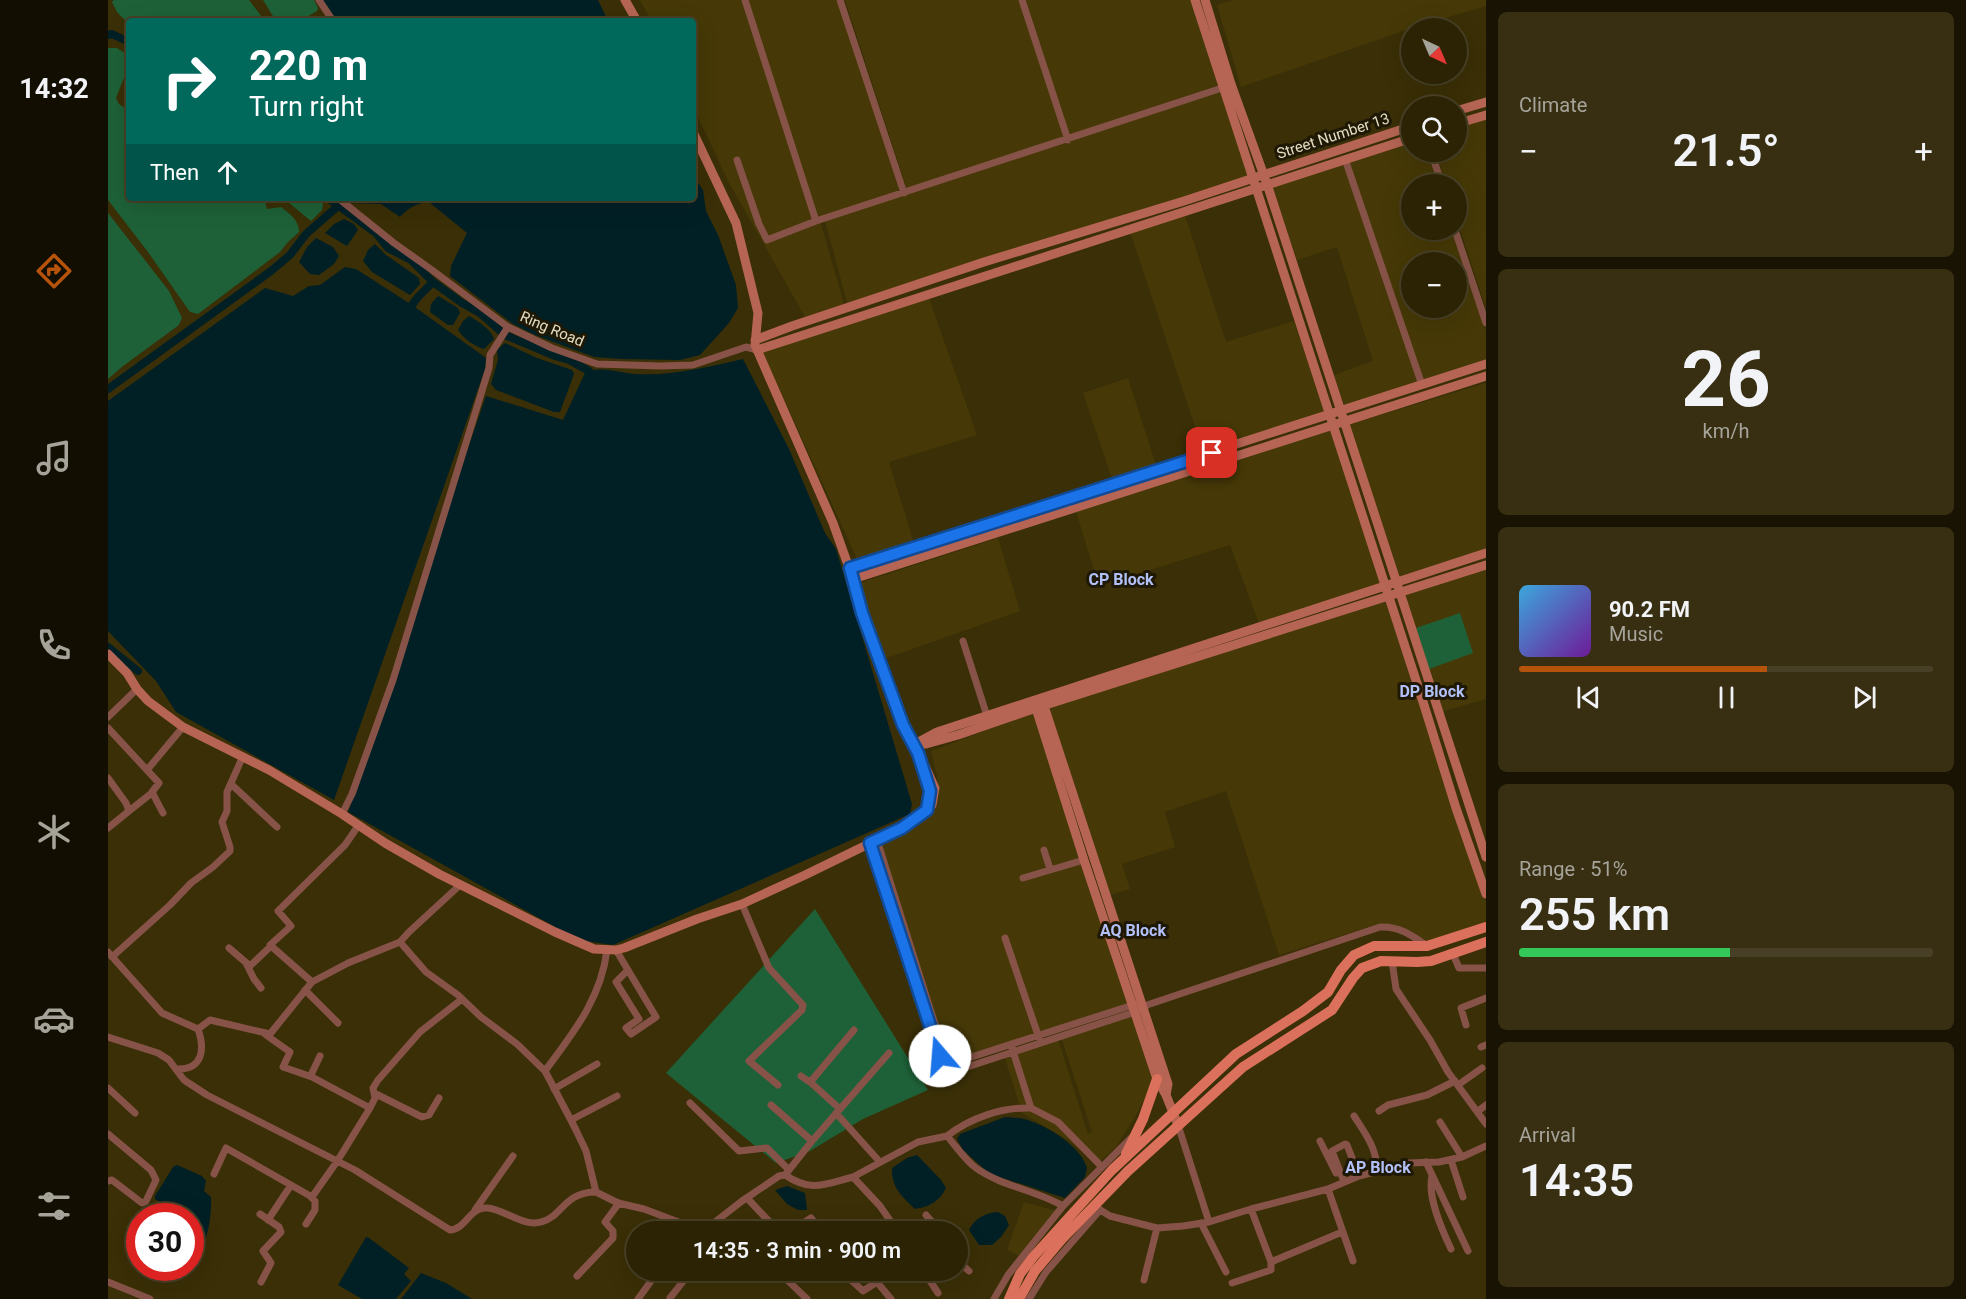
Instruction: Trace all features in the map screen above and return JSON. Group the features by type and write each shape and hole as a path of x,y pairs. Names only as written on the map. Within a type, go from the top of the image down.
{"main road":[{"path":"1009,1299 1025,1266 1068,1210 1236,1054 1328,992 1341,970 1354,956 1367,948 1380,946 1427,946 1486,927"},
{"path":"1019,1299 1035,1271 1085,1215 1097,1208 1178,1125 1252,1059 1332,1010 1358,971 1372,963 1424,962 1486,942"},
{"path":"1124,1160 1157,1079"}],"street":[{"path":"319,0 331,18"},
{"path":"625,0 635,18"},
{"path":"745,0 816,221"},
{"path":"840,0 904,193"},
{"path":"1022,0 1068,140"},
{"path":"1195,0 1228,86 1258,176 1257,189 1456,808 1486,894"},
{"path":"1205,0 1228,86"},
{"path":"737,160 766,239 1228,86"},
{"path":"1467,108 1486,102"},
{"path":"1467,121 1486,115"},
{"name":"Street Number 13","path":"756,345 792,326 1401,130"},
{"path":"108,654 155,707 183,727 243,756 460,885 560,935 594,949 611,950 742,904 874,842 927,810 932,805 935,788 903,725 862,613 854,579 829,513 756,345 758,313 736,223 696,138"},
{"name":"Street Number 13","path":"756,345 1114,236 1401,142"},
{"path":"1345,159 1422,385"},
{"path":"1258,176 1267,184 1486,856"},
{"name":"Ring Road","path":"342,201 507,329 597,364 693,365 756,345"},
{"path":"1458,240 1486,322"},
{"path":"964,269 968,282"},
{"path":"1292,299 1302,295"},
{"path":"342,814 352,794 393,680 489,368 490,355 507,329"},
{"path":"850,568 1486,364"},
{"path":"854,579 1486,376"},
{"path":"980,527 983,538"},
{"path":"926,545 930,555"},
{"path":"916,749 937,732 1039,703 1187,656 1299,619 1386,585 1486,553"},
{"path":"1299,619 1389,596 1486,565"},
{"path":"963,641 987,716"},
{"path":"108,717 137,689"},
{"path":"916,749 1039,703"},
{"path":"1039,703 1084,860 1096,880"},
{"path":"1039,703 1121,955 1168,1084 1166,1095"},
{"path":"147,770 183,727"},
{"path":"108,728 159,783 153,792 108,828"},
{"path":"177,1069 187,1070 195,1065 201,1055 201,1038 198,1029 162,1013 110,954 170,905 191,882 213,867 230,851 222,822 227,811 226,794 243,756"},
{"path":"108,778 129,811"},
{"path":"231,784 277,827"},
{"path":"153,792 163,813"},
{"path":"247,965 252,964 291,926 279,914 279,910 345,845 358,826"},
{"path":"874,842 944,1065 952,1071 1012,1048 1380,927 1396,928 1406,932 1427,946"},
{"path":"1044,850 1050,869"},
{"path":"1023,878 1084,860"},
{"path":"266,1035 274,1032 312,982 348,963 400,942 460,885"},
{"path":"742,904 769,968 803,1005 802,1010 749,1061 778,1085"},
{"path":"1005,938 1039,1039"},
{"path":"400,942 426,972 517,1044 545,1071 586,1151 596,1191"},
{"path":"271,946 312,982"},
{"path":"229,948 247,965 261,988"},
{"path":"611,950 627,971 656,1017 632,1034 626,1028 639,1019 616,982 627,971"},
{"path":"545,1071 564,1046 599,987 611,950"},
{"path":"1453,954 1460,968 1486,968"},
{"path":"1392,961 1396,989 1456,1083 1486,1124"},
{"path":"305,990 338,1023"},
{"path":"1466,1025 1461,1008 1486,998"},
{"path":"310,1197 314,1195 338,1160 370,1108 375,1098 373,1088 378,1080 408,1044 462,999"},
{"path":"1140,1007 1157,1079 1178,1125 1205,1222 1226,1272"},
{"path":"198,1029 210,1020 266,1035 290,1052 283,1067 312,1077 370,1108"},
{"path":"809,1082 854,1030"},
{"path":"108,1037 158,1053 169,1060 184,1080 207,1095 338,1160 392,1192 446,1229 459,1228 513,1156"},
{"path":"1012,1048 1031,1108"},
{"path":"720,1221 747,1198 787,1172 889,1053"},
{"path":"312,1077 320,1056"},
{"path":"554,1089 597,1064"},
{"path":"1379,1112 1388,1105 1427,1095 1456,1083 1482,1068"},
{"path":"801,1076 838,1111 879,1161"},
{"path":"108,1088 135,1113"},
{"path":"374,1093 422,1117 429,1115 439,1098"},
{"path":"571,1120 617,1095"},
{"path":"690,1103 739,1151 767,1148 794,1181 815,1187 853,1177 918,1142 947,1136 960,1126 1015,1107 1031,1108 1058,1122 1102,1167"},
{"path":"771,1105 812,1141"},
{"path":"1478,1111 1486,1105"},
{"path":"1354,1116 1372,1147 1376,1172"},
{"path":"1440,1122 1462,1157"},
{"path":"108,1134 151,1170 156,1180 146,1201 142,1203 112,1180 108,1181"},
{"path":"994,1299 1008,1275 1068,1210 1102,1167 1136,1134"},
{"path":"947,1136 973,1166 988,1176 1041,1194 1068,1210"},
{"path":"1320,1141 1342,1183"},
{"path":"1342,1183 1332,1151 1345,1144 1359,1176"},
{"path":"1029,1299 1046,1272 1097,1208 1110,1216 1167,1229 1205,1222 1328,1190 1359,1176 1408,1163 1451,1160 1486,1146"},
{"path":"214,1174 226,1148 315,1201 315,1210 306,1224"},
{"path":"1451,1160 1464,1197"},
{"path":"1426,1162 1468,1251"},
{"path":"1432,1176 1430,1188 1440,1225 1451,1249"},
{"path":"853,1177 890,1221"},
{"path":"268,1220 291,1185"},
{"path":"1328,1190 1353,1261"},
{"path":"473,1212 488,1208 538,1223 551,1217 578,1195 596,1191 620,1203 644,1209 669,1221"},
{"path":"747,1198 768,1221"},
{"path":"577,1276 613,1238 613,1231 605,1222 620,1203"},
{"path":"1232,1283 1271,1270 1271,1262 1251,1209"},
{"path":"260,1214 279,1227 281,1232 263,1251 271,1263 261,1282"},
{"path":"926,1215 931,1221"},
{"path":"1144,1280 1157,1228"},
{"path":"1271,1262 1342,1232"},
{"path":"638,1299 651,1281"},
{"path":"670,1298 683,1281"},
{"path":"788,1281 807,1299"},
{"path":"852,1281 863,1291 878,1282 891,1299"},
{"path":"930,1281 938,1293"},
{"path":"108,1282 150,1299"}],"shaded area":[{"path":"640,0 840,0 899,190 819,217 844,304 805,317 728,181 696,112 696,18 650,18"},
{"path":"845,0 1192,0 1219,85 907,189"},
{"path":"1233,0 1486,0 1486,6 1446,18 1401,18 1401,32 1241,87 1217,5"},
{"path":"1223,91 1250,176 848,306 825,221"},
{"path":"1486,118 1486,309 1464,240 1467,240 1467,174 1443,174 1439,162 1467,162 1467,125"},
{"path":"1401,143 1401,162 1432,162 1436,174 1401,174 1401,240 1457,240 1461,252 1401,252 1401,318 1467,318 1467,271 1486,331 1486,360 1345,407 1334,375 1373,361 1337,247 1297,260 1272,186"},
{"path":"1185,215 1226,342 1294,321 1326,414 1204,453 1130,232"},
{"path":"929,298 977,435 889,462 914,543 857,559 762,351"},
{"path":"1128,378 1157,468 1113,482 1083,393"},
{"path":"1486,383 1486,550 1399,577 1348,425"},
{"path":"1331,429 1384,585 1259,624 1230,545 1099,586 1076,512"},
{"path":"998,538 1020,611 884,659 860,583"},
{"path":"1486,569 1486,699 1441,712 1403,596"},
{"path":"1386,600 1486,902 1486,924 1419,944 1397,926 1381,923 1279,955 1226,791 1165,812 1175,847 1122,864 1130,889 1103,897 1044,710"},
{"path":"1039,711 1135,1006 950,1062 878,843 919,823 930,814 937,802 939,793 937,776 931,751"},
{"path":"1135,1010 1158,1074 1116,1147 1097,1164 1068,1140 1022,1113 1004,1055 1057,1036 1088,1134 1092,1132 1060,1034"},
{"path":"1024,1202 1057,1211 1019,1256 1007,1250"}],"green space":[{"path":"114,0 249,0 263,18 126,18 126,21 117,12 112,2"},
{"path":"263,0 314,0 318,8 305,18 274,18"},
{"path":"108,48 117,48 126,54 126,73 116,98 119,104 126,109 126,201 265,201 267,209 281,207 293,218 299,232 280,252 198,314 190,312 108,200"},
{"path":"287,201 320,201 323,204 322,210 311,221"},
{"path":"108,213 169,291 182,318 179,325 108,379"},
{"path":"1460,613 1473,653 1429,669 1416,628"},
{"path":"815,909 928,1090 863,1119 810,1151 776,1163 666,1073"}],"water":[{"path":"322,0 598,0 607,18 334,18"},
{"path":"696,180 703,190 706,211 718,235 736,285 738,308 729,323 700,355 680,360 594,357 535,335 513,324 450,276 451,266 467,233 429,202 413,206 400,217 381,204 347,201 696,201"},
{"path":"344,219 354,224 358,230 347,246 325,233 334,224"},
{"path":"316,238 333,247 339,256 334,264 319,275 310,274 299,262 307,247"},
{"path":"375,244 386,255 419,278 420,284 410,295 372,272 363,261 368,250"},
{"path":"345,267 356,269 412,305 486,358 485,369 334,800 176,712 156,681 108,631 108,401 265,288 293,296 309,286 320,285"},
{"path":"438,296 458,308 460,313 453,325 448,325 430,312 431,304"},
{"path":"469,316 487,328 494,339 484,349 469,342 458,330"},
{"path":"505,343 537,358 572,370 574,374 560,412 554,412 496,390 491,384 498,360 497,350"},
{"path":"743,359 789,449 825,533 836,549 912,804 910,814 613,945 579,940 348,812 486,396 563,420 585,373 590,371 663,374"},
{"path":"1005,1117 1022,1118 1042,1126 1062,1138 1078,1152 1087,1168 1085,1177 1065,1198 990,1174 963,1150 957,1139 960,1134"},
{"path":"917,1155 946,1188 933,1203 915,1209 895,1186 892,1168 907,1158"},
{"path":"177,1165 202,1176 206,1181 204,1191 211,1197 210,1215 204,1242 204,1203 162,1203 155,1199 173,1167"},
{"path":"787,1186 805,1193 807,1210 798,1210 787,1204 775,1190"},
{"path":"998,1212 1005,1216 1009,1225 992,1245 979,1245 969,1230 981,1217"},
{"path":"366,1237 409,1268 404,1274 411,1281 396,1299 362,1299 338,1285"},
{"path":"421,1273 446,1283 472,1299 401,1299"}],"waterway":[{"path":"108,35 112,34 126,41"},
{"path":"332,201 376,233 388,248 411,260 433,282 412,305"},
{"path":"108,389 271,271 290,255 306,234 338,206"},
{"path":"433,282 480,313 505,335 569,360 589,371"},
{"path":"108,647 138,671"}],"district":[{"name":"CP Block","path":"1121,579"},
{"name":"DP Block","path":"1432,691"},
{"name":"AQ Block","path":"1133,930"},
{"name":"AP Block","path":"1378,1167"}],"route":[{"path":"940,1056 870,843 902,828 927,810 930,791 915,744 903,725 862,613 850,568 1212,453"}]}
